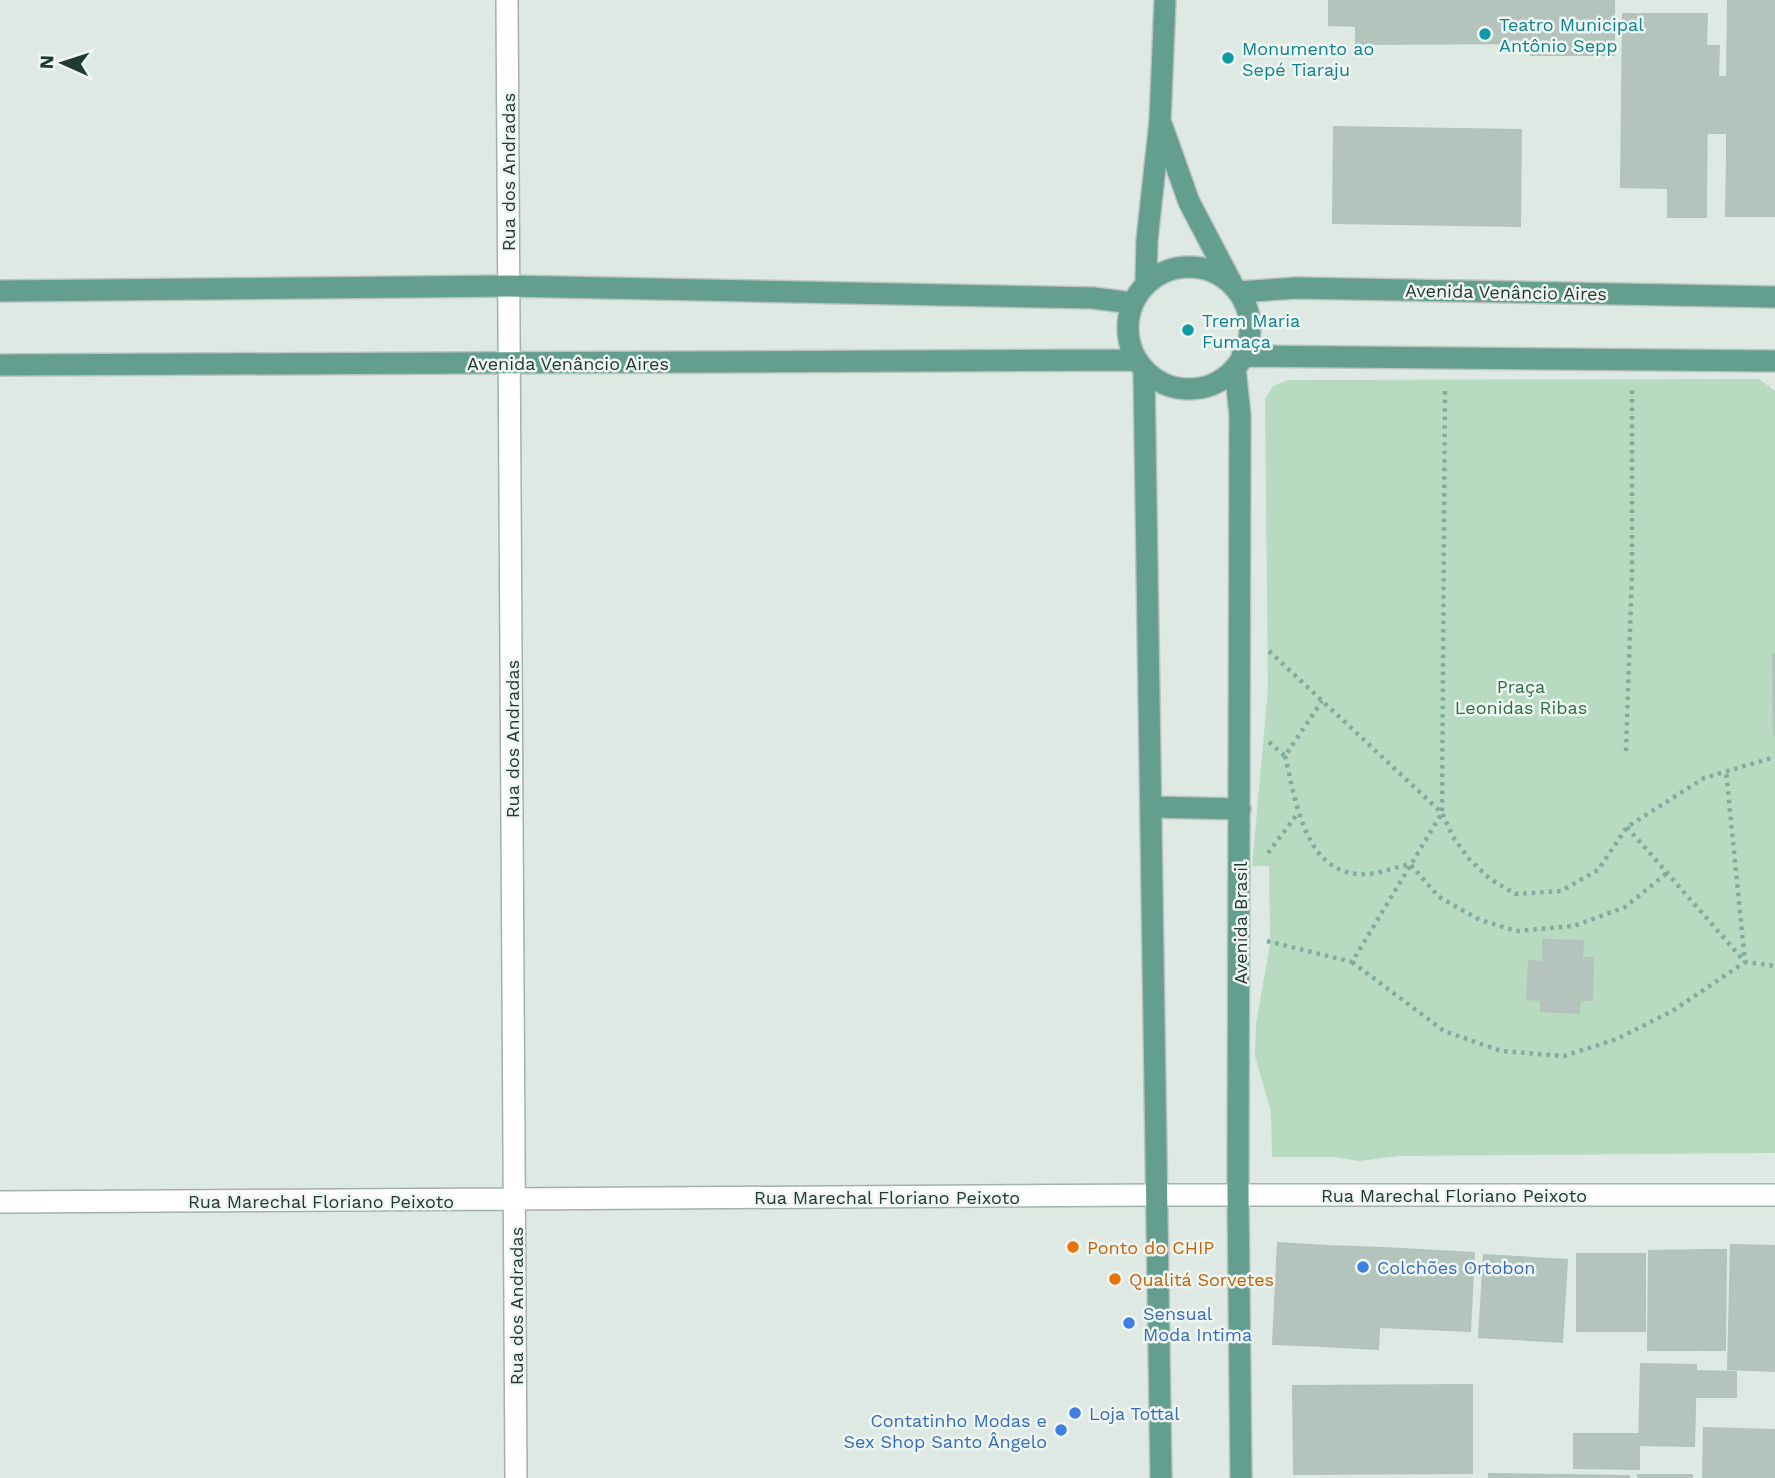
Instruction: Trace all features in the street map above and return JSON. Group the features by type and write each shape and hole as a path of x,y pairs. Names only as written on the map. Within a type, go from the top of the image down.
{"main road":[{"path":"1146,283 1147,240 1160,121 1165,0"},
{"path":"1160,121 1189,202 1245,303 1251,326 1247,348 1239,362"},
{"path":"1161,1478 1141,366 1131,351 1127,327 1132,303 1146,283 1166,271 1189,266 1212,271 1235,288"},
{"path":"0,291 508,286 1093,298 1132,303"},
{"name":"Avenida Venâncio Aires","path":"1235,288 1775,297"},
{"path":"1239,362 1446,358 1775,361"},
{"name":"Avenida Venâncio Aires","path":"0,365 509,363 1141,366 1165,385 1190,390 1215,384 1239,362"},
{"name":"Avenida Brasil","path":"1239,362 1238,1195 1241,1478"},
{"path":"1151,807 1240,809"}],"street":[{"name":"Rua dos Andradas","path":"507,0 516,1478"},
{"name":"Rua Marechal Floriano Peixoto","path":"0,1202 515,1201 1156,1195 1775,1195"}],"path":[{"path":"1352,962 1442,813 1446,358"},
{"path":"1626,751 1632,573 1632,359"},
{"path":"1240,624 1442,813 1453,837 1470,860 1490,879 1516,894 1561,891 1598,870 1627,827 1704,778 1775,757"},
{"path":"1285,756 1322,701"},
{"path":"1239,716 1285,756 1306,835 1333,868 1366,874 1410,864"},
{"path":"1726,771 1745,962"},
{"path":"1240,869 1269,853 1298,813"},
{"path":"1627,827 1745,962 1775,966"},
{"path":"1410,864 1439,897 1480,920 1516,931 1574,926 1612,912 1625,906 1667,873"},
{"path":"1240,934 1352,962 1444,1031 1501,1051 1564,1056 1617,1039 1674,1010 1745,962"}],"green space":[{"name":"Praça Leonidas Ribas","path":"1759,379 1775,391 1775,1153 1398,1156 1359,1161 1335,1157 1272,1157 1271,1112 1255,1056 1256,1024 1270,944 1269,866 1252,866 1268,690 1265,399 1273,386 1288,380"}],"building":[{"name":"Teatro Municipal Antônio Sepp","path":"1329,0 1614,0 1614,55 1531,55 1531,43 1356,44 1356,26 1329,25"},
{"path":"1728,0 1775,0 1775,77 1727,77"},
{"path":"1623,14 1707,14 1706,46 1719,46 1718,77 1707,77 1706,217 1668,217 1668,188 1621,187"},
{"path":"1707,77 1775,77 1775,158 1727,158 1727,133 1707,133"},
{"path":"1334,127 1521,130 1520,226 1333,223"},
{"path":"1727,158 1775,158 1775,216 1726,216"},
{"path":"1775,654 1775,735 1774,735"},
{"path":"1543,940 1583,941 1582,958 1593,958 1592,1000 1580,1000 1579,1013 1541,1011 1541,1000 1527,999 1529,961 1543,962"},
{"path":"1278,1243 1327,1246 1322,1346 1273,1344"},
{"path":"1731,1245 1775,1246 1775,1371 1728,1369"},
{"path":"1327,1246 1383,1248 1378,1349 1322,1346"},
{"path":"1383,1248 1474,1253 1470,1331 1380,1327"},
{"path":"1703,1250 1726,1250 1725,1350 1703,1350"},
{"path":"1703,1250 1703,1350 1648,1350 1649,1251"},
{"path":"1577,1254 1645,1254 1645,1331 1577,1331"},
{"path":"1484,1255 1567,1260 1562,1342 1479,1337"},
{"path":"1641,1364 1696,1365 1694,1446 1639,1445"},
{"path":"1696,1371 1736,1372 1736,1397 1695,1397"},
{"path":"1472,1385 1472,1473 1294,1474 1293,1386"},
{"path":"1704,1428 1775,1430 1775,1478 1703,1478"},
{"path":"1574,1434 1639,1434 1639,1469 1574,1468"},
{"path":"1489,1474 1629,1476 1629,1478 1489,1478"},
{"path":"1638,1475 1692,1475 1692,1478 1638,1478"}],"place":[{"name":"Teatro Municipal Antônio Sepp","path":"1485,34"},
{"name":"Monumento ao Sepé Tiaraju","path":"1228,58"},
{"name":"Trem Maria Fumaça","path":"1188,330"},
{"name":"Ponto do CHIP","path":"1073,1247"},
{"name":"Colchões Ortobon","path":"1363,1267"},
{"name":"Qualitá Sorvetes","path":"1115,1279"},
{"name":"Sensual Moda Intima","path":"1129,1323"},
{"name":"Loja Tottal","path":"1075,1413"},
{"name":"Contatinho Modas e Sex Shop Santo Ângelo","path":"1061,1430"}]}
